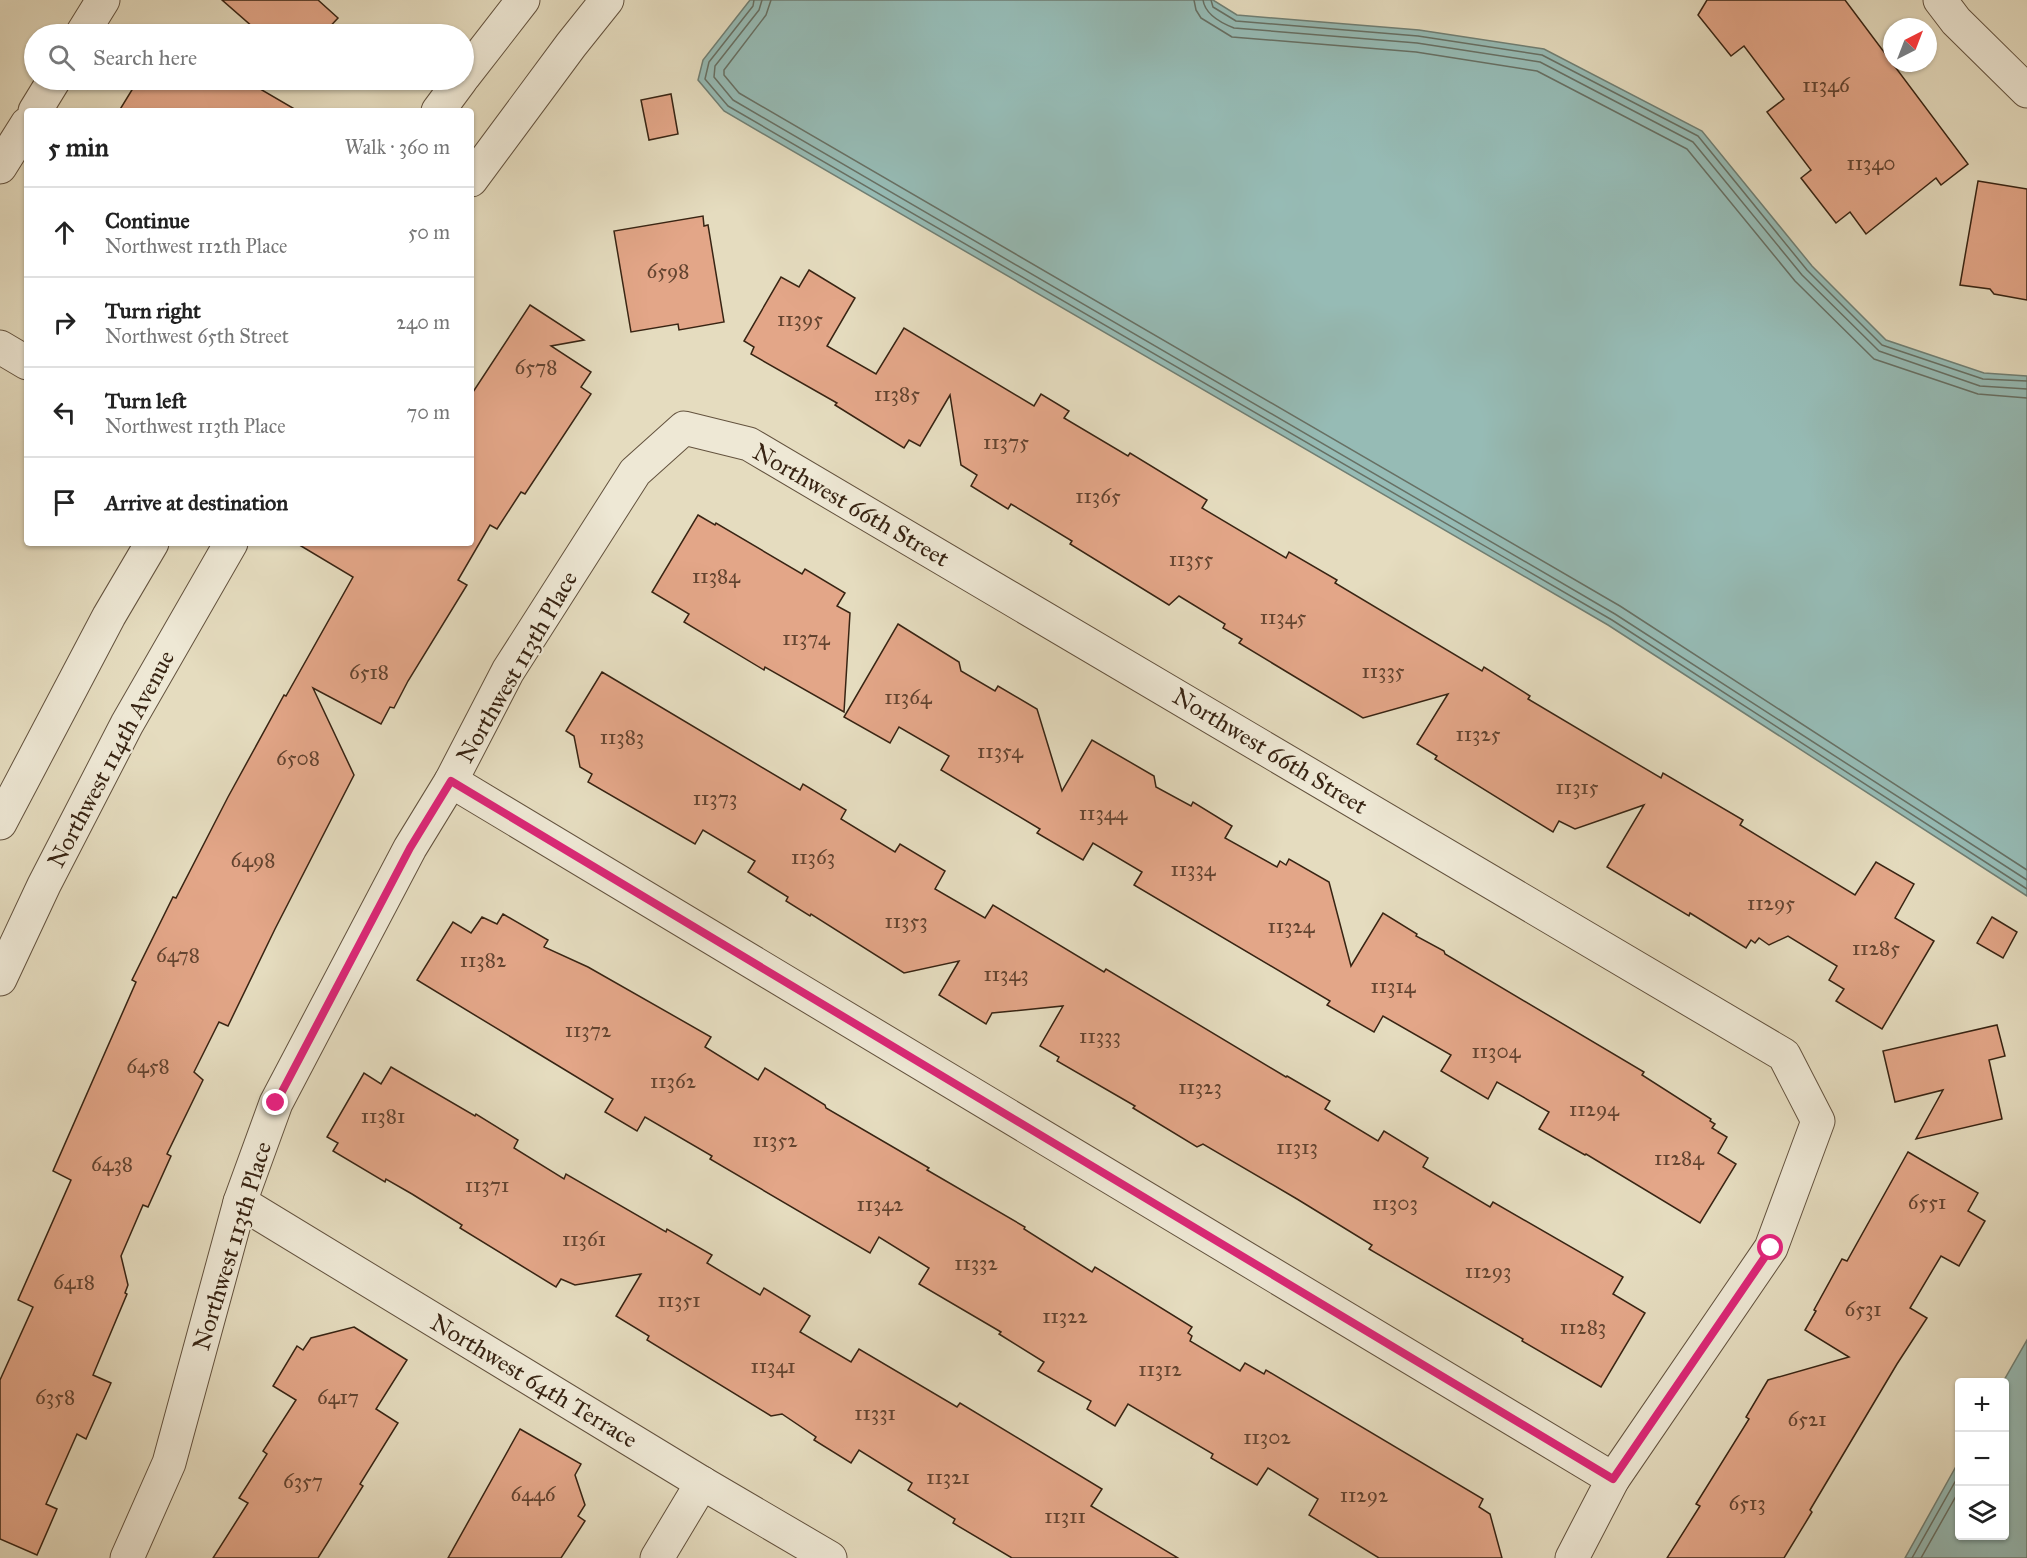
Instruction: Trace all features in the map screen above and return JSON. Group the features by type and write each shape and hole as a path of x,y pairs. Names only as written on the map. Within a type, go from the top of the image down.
{"street":[{"path":"88,24 103,0"},
{"path":"474,63 523,0"},
{"path":"474,176 607,0"},
{"path":"1940,0 1956,21 2027,91"},
{"path":"37,108 48,90"},
{"path":"440,108 453,90"},
{"path":"0,167 24,129"},
{"path":"0,347 24,361"},
{"name":"Northwest 113th Place","path":"127,1558 169,1463 240,1202 276,1103 410,848 451,781 508,672 635,472 684,428"},
{"name":"Northwest 66th Street","path":"684,428 749,444 1784,1055 1818,1121 1771,1248 1613,1479"},
{"path":"0,823 104,626 150,546"},
{"name":"Northwest 114th Avenue","path":"1,972 127,724 229,546"},
{"path":"451,781 1613,1479 1572,1558"},
{"name":"Northwest 64th Terrace","path":"240,1202 702,1483 830,1558"},
{"path":"657,1558 702,1483"}],"water":[{"path":"750,0 1213,0 1237,15 1419,30 1544,49 1702,131 1812,266 1886,340 1984,373 2027,376 2027,896 1608,625 724,111 698,80 703,60"},
{"path":"2027,1340 2027,1558 1905,1558 1955,1468 1955,1540 2009,1540 2009,1378 2005,1378"}],"building":[{"path":"222,0 318,0 338,18 332,24 250,24"},
{"path":"1707,0 1845,0 1883,51 1883,72 1899,72 1968,164 1941,185 1936,178 1866,234 1850,212 1836,223 1801,178 1811,170 1767,112 1784,99 1744,46 1731,56 1698,15"},
{"path":"132,90 262,90 293,108 121,108"},
{"path":"671,94 678,134 649,140 641,100"},
{"path":"1978,181 2027,189 2027,300 1994,294 1990,289 1960,285"},
{"path":"703,216 704,226 708,225 724,322 679,330 678,324 631,332 614,231"},
{"path":"809,270 855,298 827,346 876,374 904,328 1034,406 1041,394 1069,411 1064,418 1128,456 1130,453 1207,500 1202,508 1286,558 1289,552 1337,580 1335,583 1482,671 1484,667 1530,696 1528,699 1661,778 1663,773 1743,820 1740,825 1855,895 1876,862 1914,884 1895,918 1934,941 1882,1029 1836,1001 1844,989 1829,980 1837,966 1788,936 1769,945 1759,938 1755,943 1751,940 1746,948 1690,913 1689,916 1607,867 1644,805 1575,829 1559,821 1553,832 1435,759 1437,756 1417,744 1448,694 1363,718 1239,643 1242,639 1223,628 1225,624 1179,596 1169,605 1070,544 1072,541 1011,504 1008,509 971,486 977,475 961,465 950,395 920,446 909,440 904,448 835,405 837,403 751,354 754,347 744,341 781,277 799,287"},
{"path":"530,305 584,340 551,346 591,372 581,387 591,394 525,494 521,492 497,529 490,525 458,580 467,585 394,708 390,707 381,724 313,688 354,775 228,1026 219,1022 194,1072 203,1080 167,1154 171,1156 148,1207 143,1205 121,1256 128,1285 125,1293 127,1294 93,1375 111,1383 86,1439 77,1434 46,1504 57,1509 37,1555 0,1539 0,1380 33,1307 18,1300 71,1180 53,1171 136,982 132,980 173,897 176,898 284,695 286,696 353,577 301,546 474,546 474,390"},
{"path":"698,515 715,525 716,523 802,574 805,569 845,593 837,606 850,613 844,712 765,667 764,670 684,622 689,614 652,592"},
{"path":"898,624 959,662 961,671 995,691 998,686 1037,709 1062,791 1092,740 1154,776 1156,787 1191,806 1193,802 1232,826 1225,838 1277,867 1280,861 1286,865 1289,859 1329,882 1351,966 1383,913 1417,934 1416,936 1444,951 1445,954 1644,1072 1642,1075 1711,1119 1710,1121 1715,1124 1712,1128 1727,1137 1718,1153 1736,1164 1700,1223 1586,1154 1539,1129 1549,1112 1497,1082 1488,1099 1441,1071 1451,1055 1383,1016 1374,1032 1327,1005 1330,1001 1134,885 1142,872 1093,843 1083,860 1037,833 1040,829 941,770 949,756 899,727 890,743 844,717"},
{"path":"602,672 800,790 803,784 846,810 841,819 895,852 900,844 945,871 935,889 985,918 993,905 1104,972 1106,969 1330,1101 1325,1109 1378,1141 1384,1131 1428,1158 1423,1167 1490,1207 1493,1202 1623,1277 1613,1294 1645,1313 1601,1387 1369,1249 1372,1245 1297,1199 1203,1144 1197,1147 1133,1108 1135,1106 1057,1061 1059,1057 1040,1046 1063,1006 992,1013 986,1024 939,995 959,961 904,973 811,914 810,916 786,901 788,897 748,872 755,861 703,830 695,844 588,782 592,774 580,767 574,736 566,731"},
{"path":"503,914 548,940 544,947 588,967 711,1037 705,1047 758,1080 765,1068 825,1105 826,1108 929,1168 927,1170 1025,1227 1024,1229 1092,1272 1095,1267 1192,1327 1188,1333 1192,1336 1190,1341 1240,1371 1245,1363 1264,1374 1266,1370 1483,1499 1479,1507 1490,1514 1502,1558 1379,1558 1309,1515 1318,1499 1268,1468 1257,1485 1211,1458 1213,1454 1128,1404 1115,1426 1087,1409 1091,1401 1038,1371 1044,1362 999,1334 1001,1332 919,1284 929,1268 879,1237 870,1253 710,1159 712,1156 645,1117 637,1131 605,1112 613,1099 417,980 453,922 471,933 482,917 497,924"},
{"path":"1992,917 2017,932 2003,958 1977,943"},
{"path":"1997,1025 2005,1056 1989,1060 2002,1119 1916,1139 1943,1090 1895,1102 1883,1051"},
{"path":"391,1067 518,1140 514,1148 564,1179 566,1174 666,1232 667,1229 712,1255 707,1263 760,1295 764,1288 810,1316 800,1332 851,1362 859,1349 957,1407 960,1403 1102,1489 1091,1506 1178,1558 1012,1558 953,1523 955,1519 908,1490 912,1483 859,1450 851,1463 814,1440 816,1437 782,1414 771,1416 647,1340 649,1336 616,1316 641,1274 575,1285 561,1279 556,1287 460,1228 462,1225 412,1194 386,1179 385,1182 333,1151 338,1143 327,1137 364,1073 381,1084"},
{"path":"1908,1152 1978,1193 1968,1211 1985,1221 1959,1266 1941,1256 1910,1308 1927,1318 1810,1510 1812,1512 1784,1558 1667,1558 1700,1506 1696,1504 1749,1419 1746,1417 1768,1380 1849,1357 1805,1330 1842,1259 1847,1261"},
{"path":"354,1327 407,1360 376,1409 398,1423 360,1484 363,1486 318,1558 213,1558 248,1503 239,1498 267,1454 263,1451 296,1400 273,1386 297,1346 303,1350 311,1338"},
{"path":"520,1429 581,1464 575,1475 585,1505 578,1516 585,1521 561,1558 448,1558"}],"route":[{"path":"276,1103 410,848 451,781 1613,1479 1771,1248"}]}
